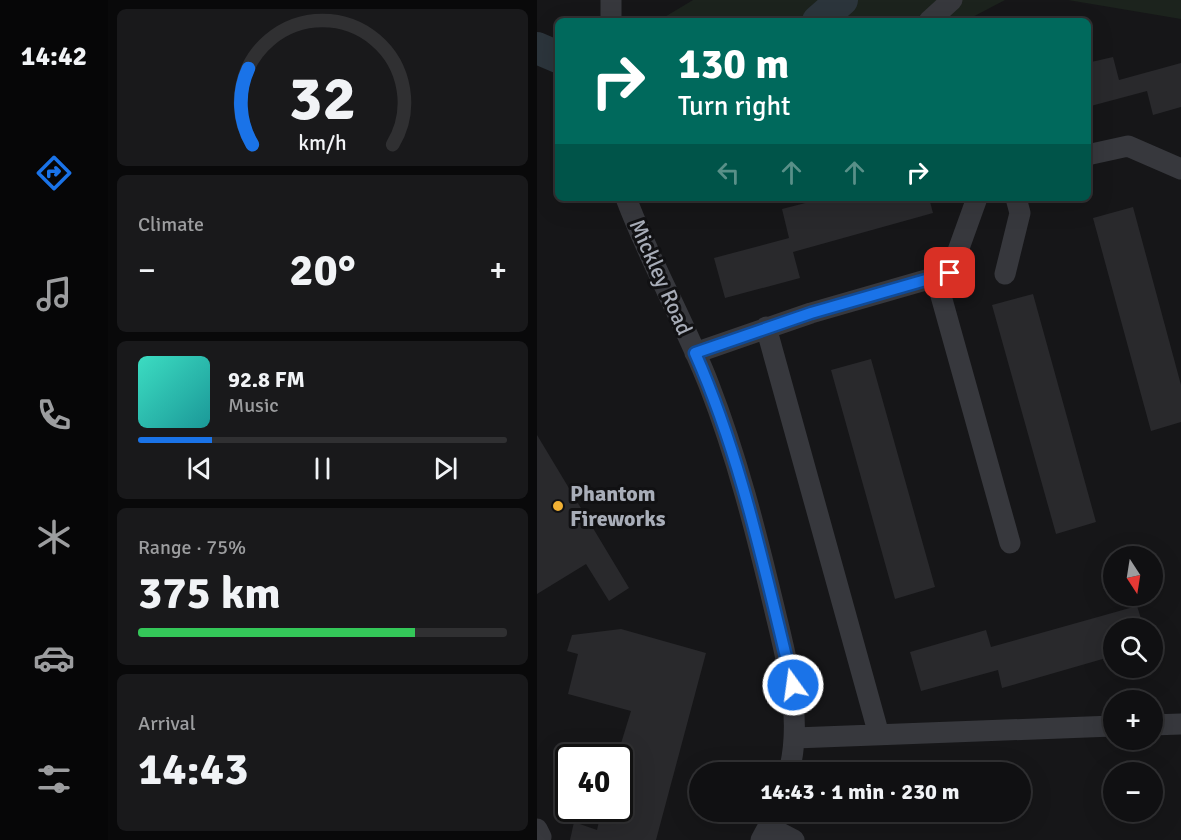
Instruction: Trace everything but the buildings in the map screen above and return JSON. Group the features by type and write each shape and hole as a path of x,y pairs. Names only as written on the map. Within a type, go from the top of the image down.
{"street":[{"path":"932,18 952,0"},
{"path":"1091,154 1128,146 1181,169"},
{"name":"Mickley Road","path":"627,201 695,353 733,452 754,523 793,685 795,738 791,762"},
{"path":"695,353 766,327 950,273 976,201"},
{"path":"1005,274 1020,213 1017,201"},
{"path":"936,278 1010,543"},
{"path":"766,327 879,735"},
{"path":"1163,725 1181,724"},
{"path":"795,738 1103,726"},
{"path":"768,826 794,840"}],"shaded area":[{"path":"693,0 1005,0 971,18 663,18"},
{"path":"1068,0 1181,0 1181,19"}],"waterway":[{"path":"821,18 842,0"},
{"path":"537,48 555,56"}],"place":[{"name":"Phantom Fireworks","path":"558,506"}],"route":[{"path":"793,685 754,523 733,452 695,353 766,327 950,273"}]}
